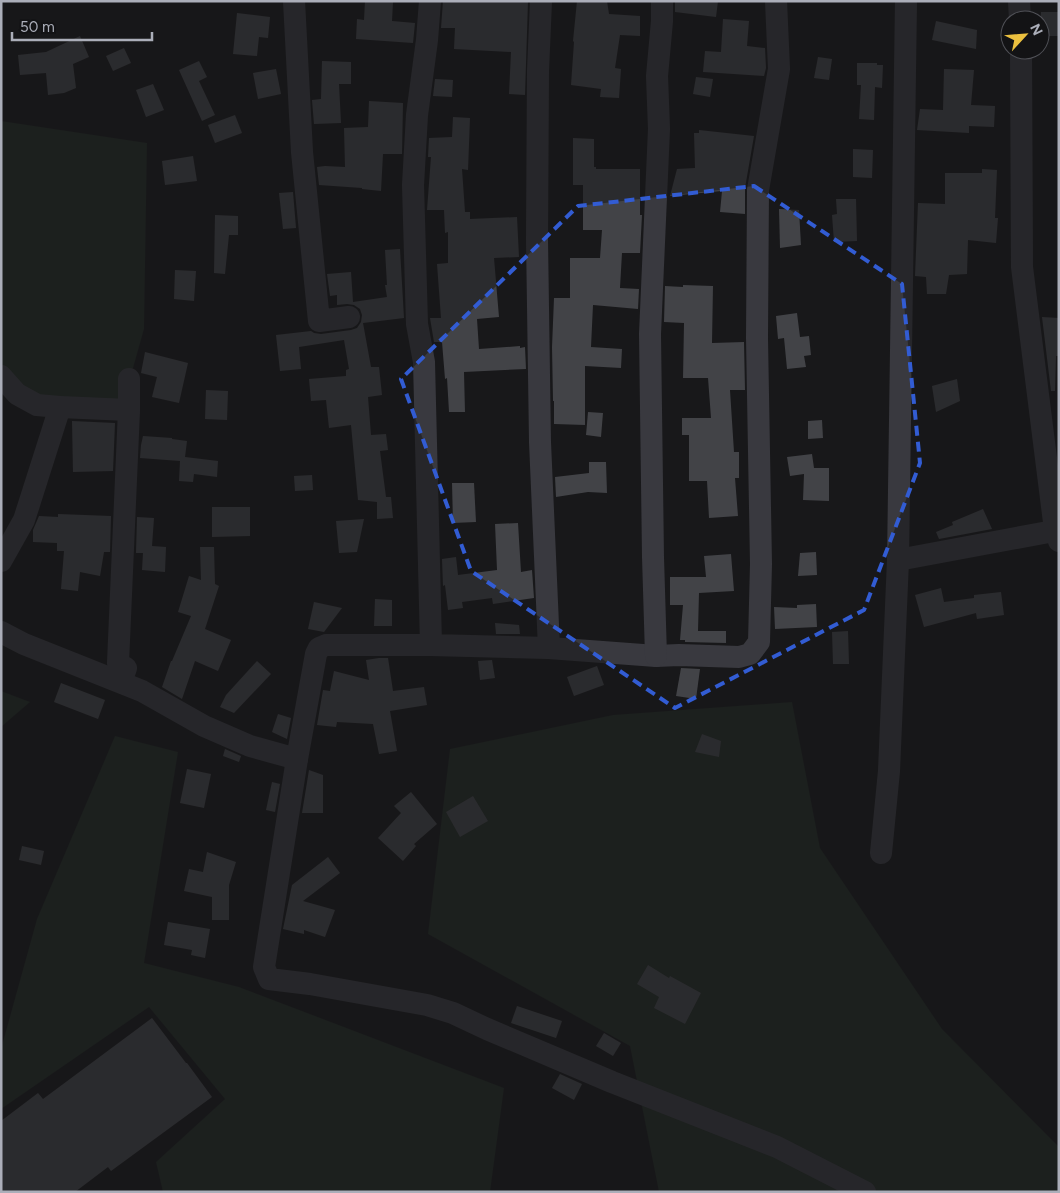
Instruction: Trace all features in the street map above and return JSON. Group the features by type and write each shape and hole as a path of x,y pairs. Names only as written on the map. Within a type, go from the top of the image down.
{"street":[{"path":"294,1 302,152 319,321 349,317"},
{"path":"430,1 417,115 414,185 417,324 424,362 431,645"},
{"path":"541,1 537,180 539,403 549,648"},
{"path":"656,656 652,557 650,334 659,129 657,76 662,1"},
{"path":"776,1 779,69 758,190 757,338 761,564 759,642 750,654 739,657 680,654 656,656 549,648 431,645 326,645 319,648 316,654 297,759 264,967 269,979 310,984 427,1006 453,1013 612,1082 777,1147 865,1192"},
{"path":"881,853 889,771 898,560 906,1"},
{"path":"898,560 1058,534 1022,267 1021,60"},
{"path":"1,376 17,394 37,404 129,410"},
{"path":"121,682 126,668 118,663 129,379"},
{"path":"1,561 24,520 60,407"},
{"path":"1,632 32,647 142,691 204,726 250,746 297,759"}],"highlighted area":[{"path":"754,186 902,284 920,463 864,610 675,708 471,571 401,379 578,206"}],"shaded area":[{"path":"1,121 147,143 144,329 122,407 39,401 1,366"},
{"path":"1,691 30,702 1,727"},
{"path":"792,702 820,848 942,1029 1059,1147 1059,1192 659,1192 630,1046 428,934 450,749 613,715"},
{"path":"115,736 178,752 144,963 239,987 504,1088 490,1192 163,1192 156,1162 225,1099 149,1007 1,1109 1,1049 37,919"}],"building":[{"path":"365,1 393,2 392,21 415,23 413,43 356,39 357,19 364,20"},
{"path":"443,1 528,1 525,95 509,94 511,52 454,49 455,28 441,28"},
{"path":"577,1 607,1 609,14 640,16 640,36 620,35 615,68 621,69 619,98 600,97 601,89 571,85"},
{"path":"675,1 718,1 716,17 675,12"},
{"path":"1050,12 1059,12 1059,36 1050,36"},
{"path":"237,13 270,17 268,38 259,37 257,56 233,54"},
{"path":"723,19 749,21 747,46 765,48 766,68 764,76 703,72 705,51 721,52"},
{"path":"936,21 977,30 976,49 932,40"},
{"path":"80,36 89,57 73,64 76,88 64,93 48,95 46,73 20,75 18,55 46,52"},
{"path":"124,48 131,63 113,71 106,56"},
{"path":"818,57 832,59 829,80 814,78"},
{"path":"199,61 207,77 199,81 215,115 202,121 179,70"},
{"path":"322,61 351,62 351,84 339,84 341,123 314,124 312,100 321,99"},
{"path":"857,63 877,63 877,65 883,65 882,88 875,87 874,120 859,119 861,85 857,85"},
{"path":"276,69 281,94 258,99 253,73"},
{"path":"944,69 974,70 971,105 995,106 994,127 969,126 969,133 917,130 920,109 943,110"},
{"path":"696,77 713,79 710,97 693,94"},
{"path":"435,79 453,80 452,97 433,96"},
{"path":"153,84 164,110 146,117 136,90"},
{"path":"369,101 403,103 402,154 383,154 381,191 319,185 317,167 345,167 344,128 368,127"},
{"path":"235,115 242,133 215,143 208,125"},
{"path":"453,117 470,118 468,170 462,169 465,212 470,212 470,219 517,217 519,257 494,258 499,317 477,319 479,349 525,347 526,369 464,372 465,412 449,412 442,342 434,342 430,318 441,318 437,264 448,263 448,232 445,233 444,210 427,210 431,157 428,157 429,138 452,137"},
{"path":"699,130 754,136 745,188 745,214 720,212 722,191 670,196 677,169 695,168 694,133 699,133"},
{"path":"573,138 594,139 594,167 596,169 640,169 640,215 642,215 640,253 622,253 620,288 639,289 638,309 593,305 591,347 622,349 621,368 585,366 585,425 554,424 553,401 552,347 554,298 570,298 570,258 600,258 602,230 583,230 583,185 573,185"},
{"path":"853,149 873,150 872,178 853,177"},
{"path":"193,156 197,181 165,185 162,161"},
{"path":"982,169 997,170 995,218 998,218 996,243 968,240 967,274 949,275 946,294 927,294 926,277 915,276 918,203 945,204 945,173 982,173"},
{"path":"293,192 296,228 283,229 279,193"},
{"path":"836,199 856,199 857,241 834,242 832,215 837,214"},
{"path":"779,209 799,210 801,245 780,248"},
{"path":"215,215 238,216 238,235 229,235 225,274 214,273"},
{"path":"400,249 404,318 363,323 371,367 379,367 382,395 368,397 371,435 386,434 388,450 380,451 386,497 391,497 393,518 377,519 377,502 358,500 351,425 329,428 326,400 311,401 309,379 346,376 346,370 349,369 344,340 299,347 301,369 280,371 276,335 311,331 321,334 357,328 361,322 362,315 360,309 354,305 337,305 337,295 330,296 327,274 351,272 353,302 387,297 385,250"},
{"path":"175,270 196,271 194,301 174,299"},
{"path":"683,285 713,286 712,343 744,342 745,390 730,390 734,452 739,452 739,478 735,478 738,516 709,518 707,481 689,481 689,435 682,435 682,418 711,418 708,378 683,378 684,323 664,322 665,286 683,287"},
{"path":"797,313 800,337 809,336 811,355 804,356 806,367 787,369 784,338 778,339 776,316"},
{"path":"1042,317 1059,318 1059,356 1056,356 1055,391 1051,391"},
{"path":"145,352 188,363 179,403 152,397 157,377 141,373"},
{"path":"957,379 960,401 936,412 932,386"},
{"path":"206,390 228,391 227,420 205,419"},
{"path":"588,412 603,413 601,437 586,435"},
{"path":"822,420 823,438 808,439 808,421"},
{"path":"72,421 115,423 113,471 73,472"},
{"path":"143,436 187,441 185,457 218,461 217,477 194,474 193,482 179,481 180,461 140,458"},
{"path":"812,454 814,468 829,468 829,501 803,500 804,474 790,476 787,457"},
{"path":"589,462 606,462 607,493 588,492 556,497 555,477 589,473"},
{"path":"312,475 313,490 295,491 294,476"},
{"path":"452,483 474,483 476,522 453,523"},
{"path":"212,507 250,507 250,536 212,537"},
{"path":"983,509 992,529 939,539 936,532 953,525 952,522"},
{"path":"58,514 111,516 110,552 104,552 100,576 80,572 78,591 61,589 64,551 57,551 57,543 33,542 33,530 39,516 58,517"},
{"path":"137,517 154,518 152,546 166,547 165,572 142,570 143,553 136,553"},
{"path":"364,519 357,552 339,553 336,521"},
{"path":"518,523 521,572 532,570 534,598 493,604 492,598 462,602 463,608 448,610 445,585 443,586 442,559 456,557 458,575 497,570 495,524"},
{"path":"200,547 214,547 215,584 219,586 205,629 231,640 218,671 195,661 182,699 162,687 191,616 178,612 189,576 201,580"},
{"path":"816,552 817,575 798,576 800,553"},
{"path":"731,554 734,591 699,593 698,631 726,631 726,643 685,642 685,640 680,640 683,605 670,605 670,577 706,577 704,556"},
{"path":"941,588 944,602 974,598 974,595 1001,592 1004,615 977,619 976,613 924,627 915,595"},
{"path":"375,599 392,600 392,626 374,626"},
{"path":"314,602 342,608 324,632 308,629"},
{"path":"816,604 817,627 775,629 774,607 797,608 797,605"},
{"path":"495,623 519,625 520,634 496,634"},
{"path":"848,631 849,664 833,664 832,632"},
{"path":"388,658 393,691 424,687 427,705 390,711 397,751 379,754 373,724 337,722 336,727 317,725 323,690 330,691 334,671 369,680 366,660"},
{"path":"492,660 495,678 480,680 478,661"},
{"path":"257,661 271,674 234,713 220,707 226,695"},
{"path":"597,666 604,685 574,696 567,677"},
{"path":"681,668 700,669 696,699 676,696"},
{"path":"61,683 105,700 98,719 54,702"},
{"path":"278,714 291,718 287,739 272,732"},
{"path":"702,734 721,741 719,757 695,752"},
{"path":"225,749 241,756 239,762 223,756"},
{"path":"187,769 211,774 204,808 180,803"},
{"path":"309,770 323,775 323,813 302,813"},
{"path":"272,782 280,784 275,812 266,810"},
{"path":"411,792 437,824 414,844 416,846 403,861 378,838 401,813 394,806"},
{"path":"473,796 488,821 460,837 446,812"},
{"path":"22,846 44,851 41,865 19,860"},
{"path":"207,852 236,862 229,885 229,920 212,920 212,897 184,891 189,869 203,872"},
{"path":"328,857 340,873 303,901 335,910 325,937 304,930 304,934 283,929 292,885"},
{"path":"168,922 210,929 205,958 191,955 192,950 164,945"},
{"path":"648,965 669,978 670,976 701,993 685,1024 654,1008 659,997 637,984"},
{"path":"517,1006 562,1021 556,1038 511,1023"},
{"path":"152,1018 212,1097 111,1171 108,1167 75,1192 1,1192 1,1121 38,1093 43,1099"},
{"path":"604,1033 621,1043 613,1056 596,1046"},
{"path":"560,1074 582,1084 574,1100 552,1088"}]}
